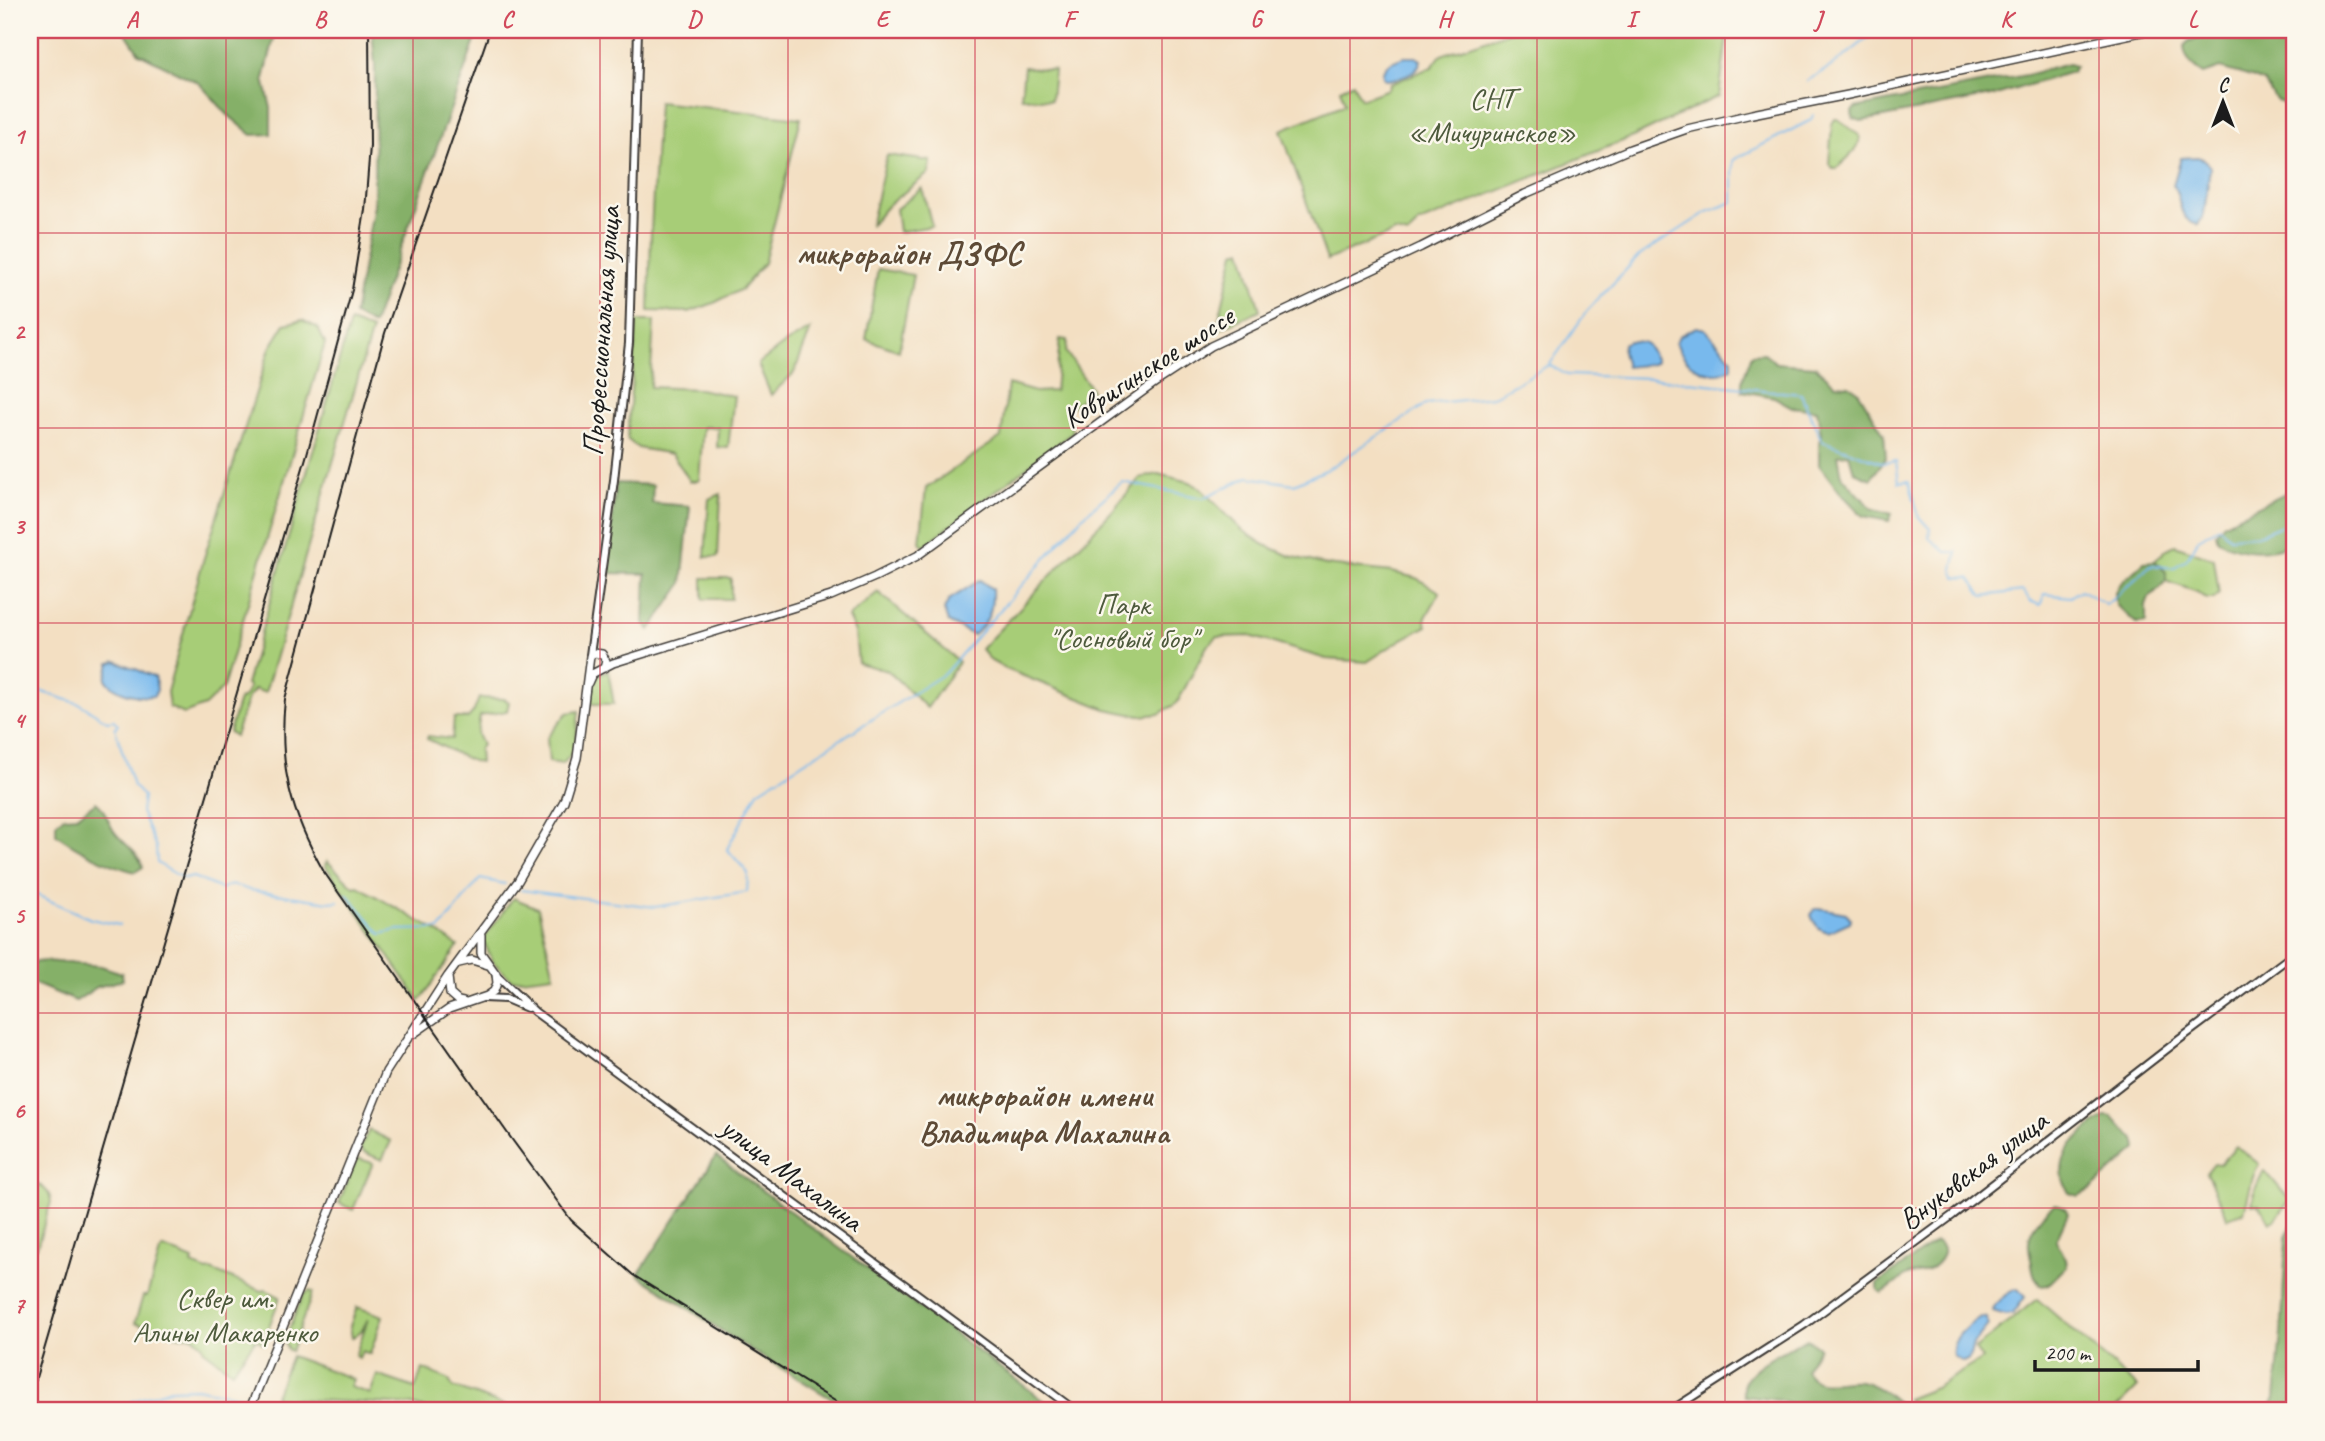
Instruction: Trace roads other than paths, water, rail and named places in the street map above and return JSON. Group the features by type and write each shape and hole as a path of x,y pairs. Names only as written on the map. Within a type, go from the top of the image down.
{"main road":[{"name":"Профессиональная улица","path":"457,964 523,873 564,801 577,758 629,343 638,30"},
{"name":"Ковригинское шоссе","path":"600,669 831,596 917,556 1063,449 1211,346 1421,247 1525,194 1630,149 1687,130 1752,114 2150,30"},
{"name":"Профессиональная улица","path":"588,683 592,674 600,669 603,656 594,634"},
{"path":"590,656 594,653 603,656"},
{"name":"Ковригинское шоссе","path":"603,656 610,661 621,661"},
{"path":"589,666 600,669"},
{"path":"481,931 481,953 488,965"},
{"name":"Внуковская улица","path":"1670,1411 1804,1325 1953,1215 2295,953"},
{"path":"263,1411 252,1405 386,1072 457,964 472,960 488,965"},
{"name":"улица Махалина","path":"488,965 535,1012 1076,1411"},
{"path":"482,998 494,991 496,974"},
{"path":"449,976 450,993 458,1001 464,1002"},
{"path":"406,1039 429,1021 464,1002 482,998 506,999 535,1012"}],"water":[{"path":"1404,57 1421,60 1412,72 1386,80 1383,73 1386,66"},
{"path":"2181,158 2204,159 2210,167 2204,214 2198,225 2183,214 2173,185"},
{"path":"1696,327 1705,329 1732,359 1732,368 1723,372 1706,372 1684,357 1676,342 1679,336"},
{"path":"1628,341 1646,344 1656,361 1653,364 1626,367 1622,352 1623,344"},
{"path":"980,580 992,589 992,603 989,615 973,635 948,622 944,610 949,600"},
{"path":"116,661 155,677 157,690 154,696 127,694 110,684 106,679 110,663"},
{"path":"1819,908 1846,913 1851,919 1850,922 1825,931 1817,926 1811,915"},
{"path":"2018,1289 2025,1297 2013,1314 2005,1315 1993,1311 2002,1297"},
{"path":"1980,1317 1986,1318 1988,1325 1973,1344 1969,1359 1963,1362 1953,1356 1954,1344 1965,1329"}],"waterway":[{"path":"1807,81 1835,64 1878,30"},
{"path":"1550,364 1587,311 1639,256 1707,212 1733,202 1733,160 1811,120 1813,115"},
{"path":"521,890 655,907 747,892 748,873 727,849 758,791 944,674 1080,519 1122,482 1203,498 1248,477 1294,484 1328,469 1426,404 1492,397 1549,365 1567,375 1651,378 1801,394 1822,441 1883,463 1896,461 1899,482 1909,481 1919,517 1930,529 1929,538 1946,552 1957,552 1953,569 1956,577 1970,578 1983,596 2023,591 2030,601 2040,605 2045,594 2070,597 2081,590 2106,605 2151,565 2173,568 2186,560 2197,540 2219,527 2230,537 2258,535 2295,520"},
{"path":"30,688 80,704 107,721 114,720 118,725 115,728 133,786 143,796 141,812 156,847 157,863 184,879 193,877 221,889 234,886 329,902 339,901"},
{"path":"347,894 381,934 397,930 440,929 480,879 505,884"},
{"path":"30,892 91,919 119,925"},
{"path":"101,1411 171,1389 196,1388 250,1398"},
{"path":"255,1400 411,1411"}],"railway":[{"path":"30,1398 307,454 352,290 365,210 370,146 369,30"},
{"path":"490,30 385,333 285,699 283,747 295,810 324,872 571,1220 633,1275 851,1411"}],"district":[{"name":"микрорайон ДЗФС","path":"909,253"},
{"name":"микрорайон имени Владимира Махалина","path":"1044,1114"}],"park label":[{"name":"СНТ «Мичуринское»","path":"1492,115"},
{"name":"Парк \"Сосновый бор\"","path":"1123,621"},
{"name":"Сквер им. Алины Макаренко","path":"225,1315"}]}
